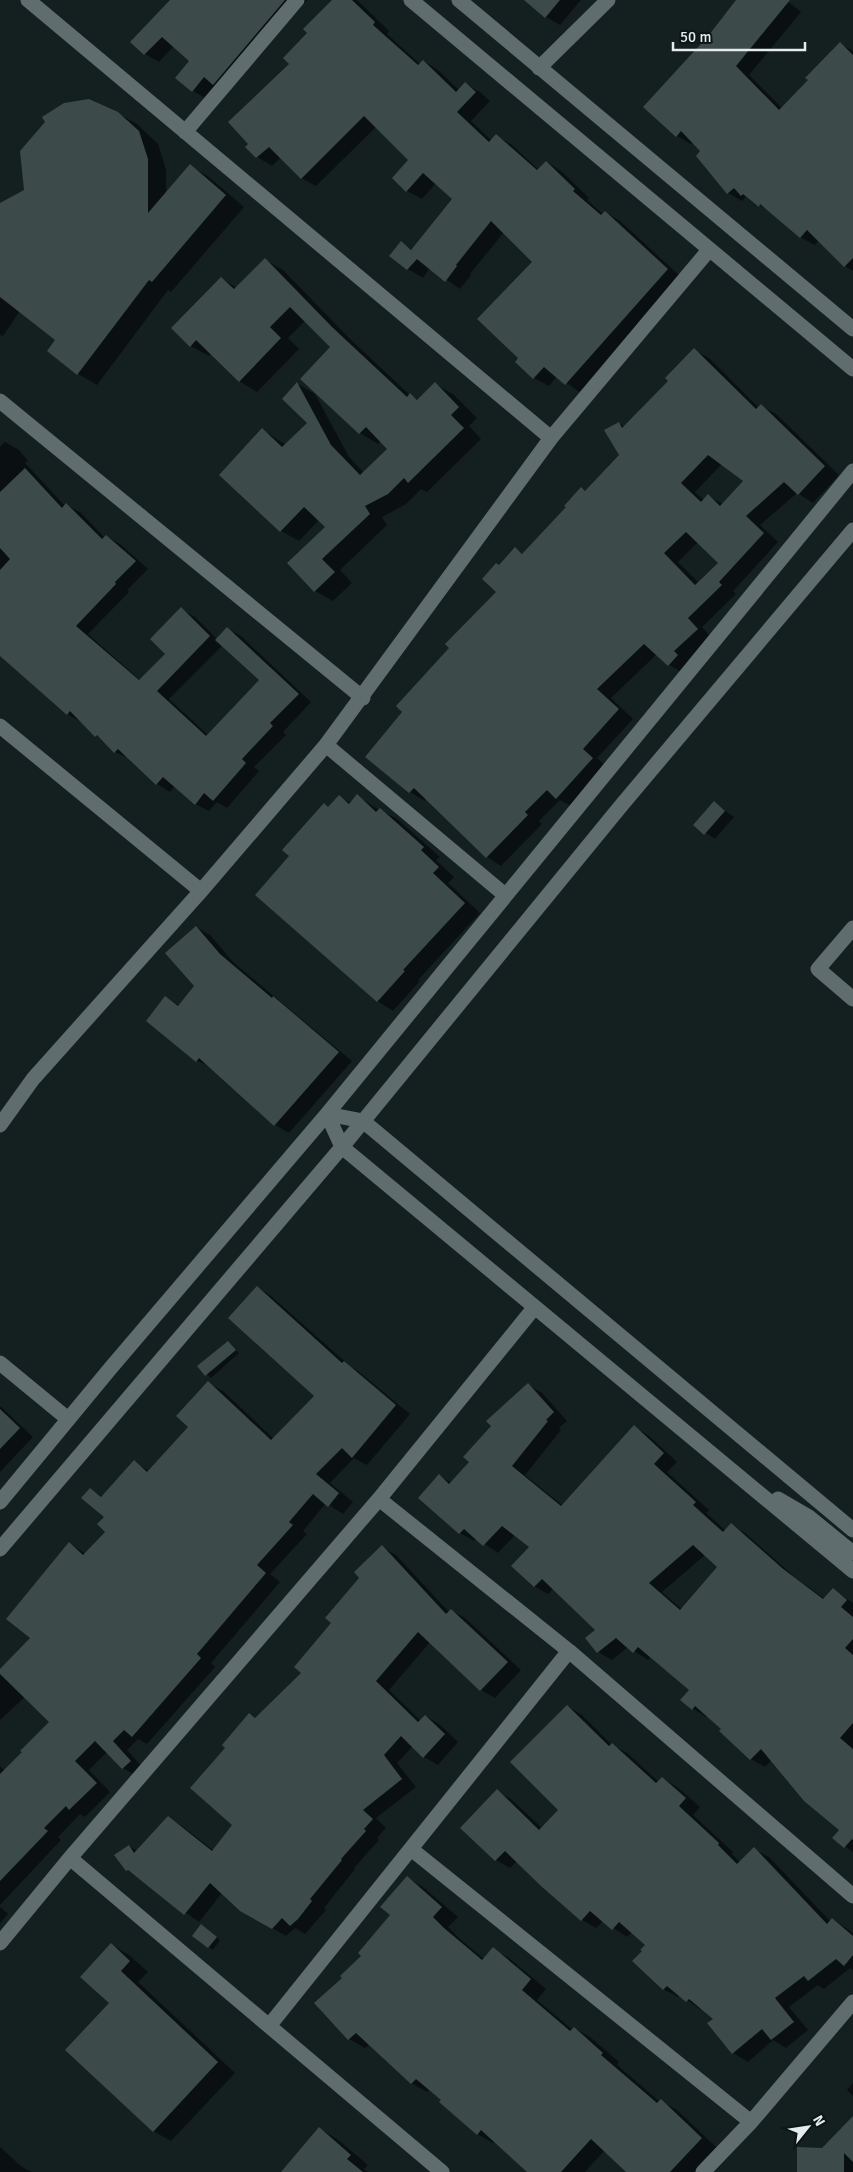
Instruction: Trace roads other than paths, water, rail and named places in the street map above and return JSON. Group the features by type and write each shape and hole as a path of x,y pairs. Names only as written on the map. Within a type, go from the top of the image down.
{"street":[{"path":"28,0 551,438"},
{"path":"185,132 297,0"},
{"path":"411,0 853,369"},
{"path":"459,0 853,329"},
{"path":"539,68 608,0"},
{"path":"0,1125 33,1079 201,891 326,745 363,698 551,438 709,250"},
{"path":"0,401 363,698"},
{"path":"0,1502 327,1114 853,472"},
{"path":"0,1549 342,1147 620,807 853,530"},
{"path":"0,726 201,891"},
{"path":"326,745 505,896"},
{"path":"853,928 818,970 853,999"},
{"path":"327,1114 363,1121 853,1530"},
{"path":"327,1114 342,1147 853,1571"},
{"path":"0,1943 70,1858 379,1499 534,1308"},
{"path":"0,1363 68,1420"},
{"path":"746,1482 809,1516 853,1553"},
{"path":"379,1499 569,1651 853,1896"},
{"path":"835,1515 853,1521"},
{"path":"269,2026 569,1651"},
{"path":"411,1849 751,2122"},
{"path":"70,1858 442,2172"},
{"path":"703,2172 751,2122 853,2002"}]}
